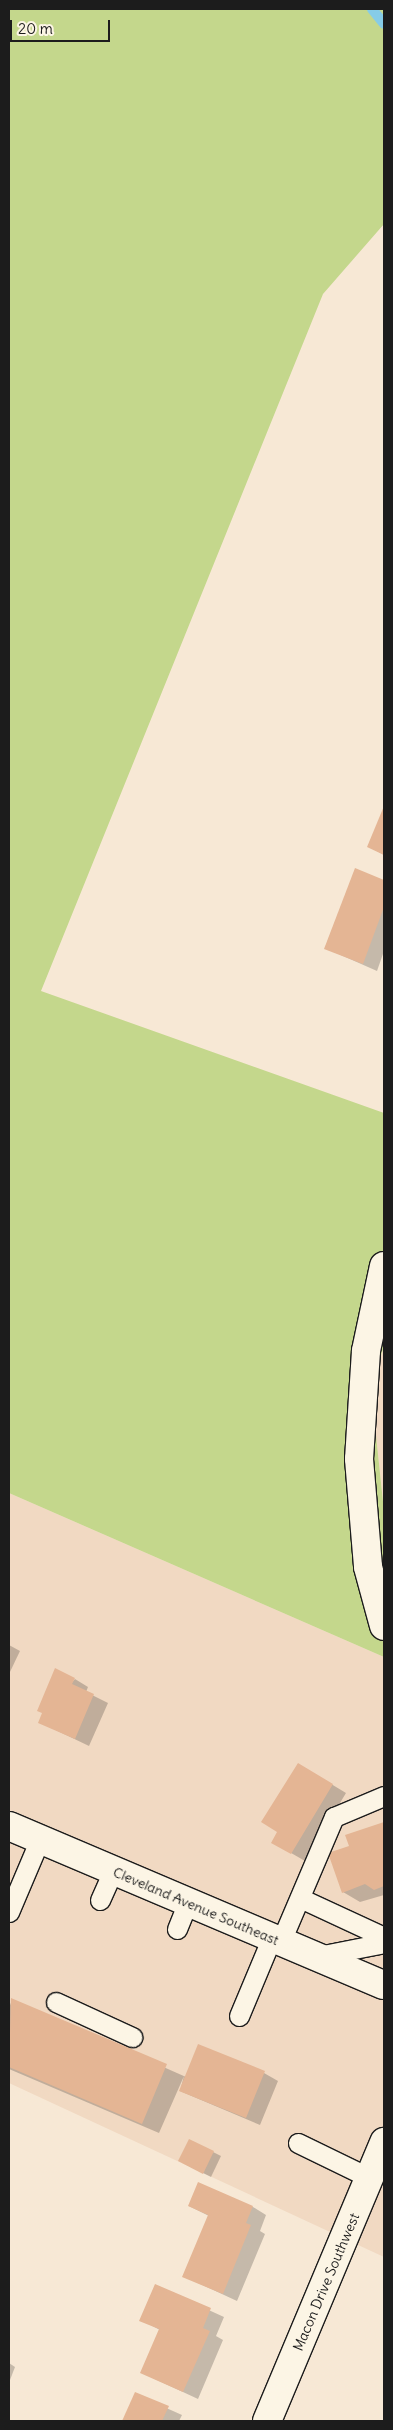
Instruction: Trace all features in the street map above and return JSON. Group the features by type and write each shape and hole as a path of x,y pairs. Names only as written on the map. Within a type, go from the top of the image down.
{"street":[{"path":"384,1266 366,1351 359,1459 368,1567 384,1626"},
{"name":"Cleveland Avenue Southeast","path":"9,1826 384,1985"},
{"name":"Macon Drive Southwest","path":"268,2421 384,2142"}],"lane":[{"path":"239,2016 276,1939 300,1898 334,1817 384,1796"},
{"path":"9,1912 40,1839"},
{"path":"100,1900 113,1871"},
{"path":"300,1898 384,1937"},
{"path":"177,1929 188,1902"},
{"path":"318,1956 384,1943"},
{"path":"56,2002 132,2036"},
{"path":"298,2143 370,2178"}],"shaded area":[{"path":"384,1346 384,1511 371,1388"},
{"path":"9,1493 384,1657 384,2257 9,2083"}],"green space":[{"path":"9,9 384,9 384,224 323,294 41,991 384,1113 384,1346 371,1388 384,1511 384,1657 9,1493"}],"building":[{"path":"384,806 384,855 367,847"},
{"path":"355,868 384,880 384,907 363,964 324,949"},
{"path":"55,1668 75,1678 72,1684 94,1694 75,1739 38,1723 42,1713 37,1711"},
{"path":"298,1763 333,1784 291,1854 271,1843 277,1832 261,1822"},
{"path":"384,1822 384,1886 374,1890 365,1884 342,1893 328,1853 349,1846 345,1835"},
{"path":"11,1998 167,2064 142,2124 9,2067"},
{"path":"198,2044 265,2071 246,2118 179,2091"},
{"path":"189,2139 214,2151 203,2174 178,2161"},
{"path":"198,2182 253,2206 246,2223 251,2225 223,2294 182,2277 208,2215 188,2206"},
{"path":"155,2284 211,2308 203,2328 210,2331 183,2392 140,2373 159,2329 139,2321"},
{"path":"135,2392 169,2406 162,2421 122,2421"}],"waterway":[{"path":"372,9 384,24"}]}
